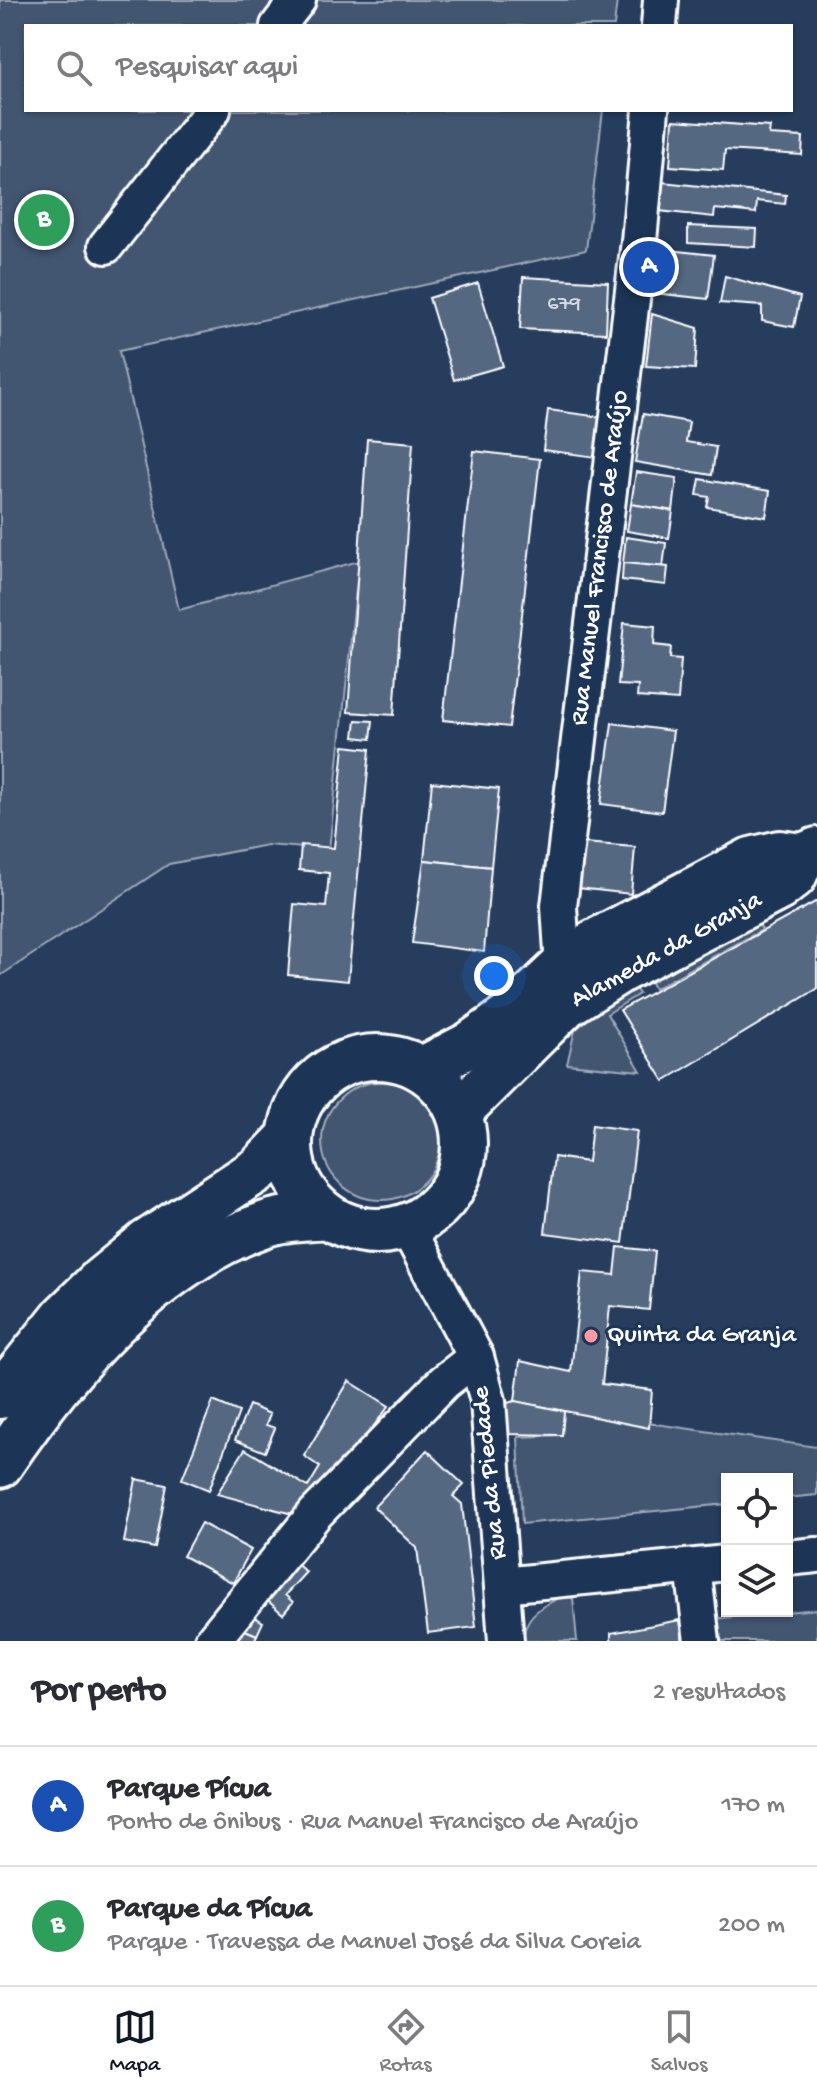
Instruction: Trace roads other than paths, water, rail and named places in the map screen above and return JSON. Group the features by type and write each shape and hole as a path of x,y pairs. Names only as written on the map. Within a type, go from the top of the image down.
{"street":[{"path":"659,24 661,0"},
{"path":"106,246 211,112"},
{"name":"Rua Manuel Francisco de Araújo","path":"564,986 560,896 638,255 651,112"},
{"name":"Alameda da Granja","path":"459,1112 564,986 595,942 751,860 780,853 810,853"},
{"name":"Alameda da Granja","path":"423,1069 469,1045 510,1016 564,986"},
{"path":"365,1057 395,1058 423,1069 444,1088 459,1112 464,1139 462,1167 450,1192 432,1213 407,1227 380,1232 352,1228 327,1216 306,1195 293,1168 289,1138 297,1109 313,1084 337,1066 365,1057"},
{"path":"0,1465 54,1359 102,1279 157,1236 259,1169 289,1138"},
{"path":"0,1396 54,1359 105,1332 174,1274 220,1244 269,1222 327,1216"},
{"name":"Rua da Piedade","path":"407,1227 476,1357 488,1401 506,1641"},
{"path":"212,1641 315,1514 444,1382 476,1357"},
{"path":"793,1557 817,1555"},
{"path":"502,1585 721,1564"},
{"path":"693,1567 702,1641"}],"place":[{"name":"Parque da Pícua","path":"44,220"},
{"name":"Parque Pícua","path":"649,267"},
{"name":"Quinta da Granja","path":"591,1336"}]}
